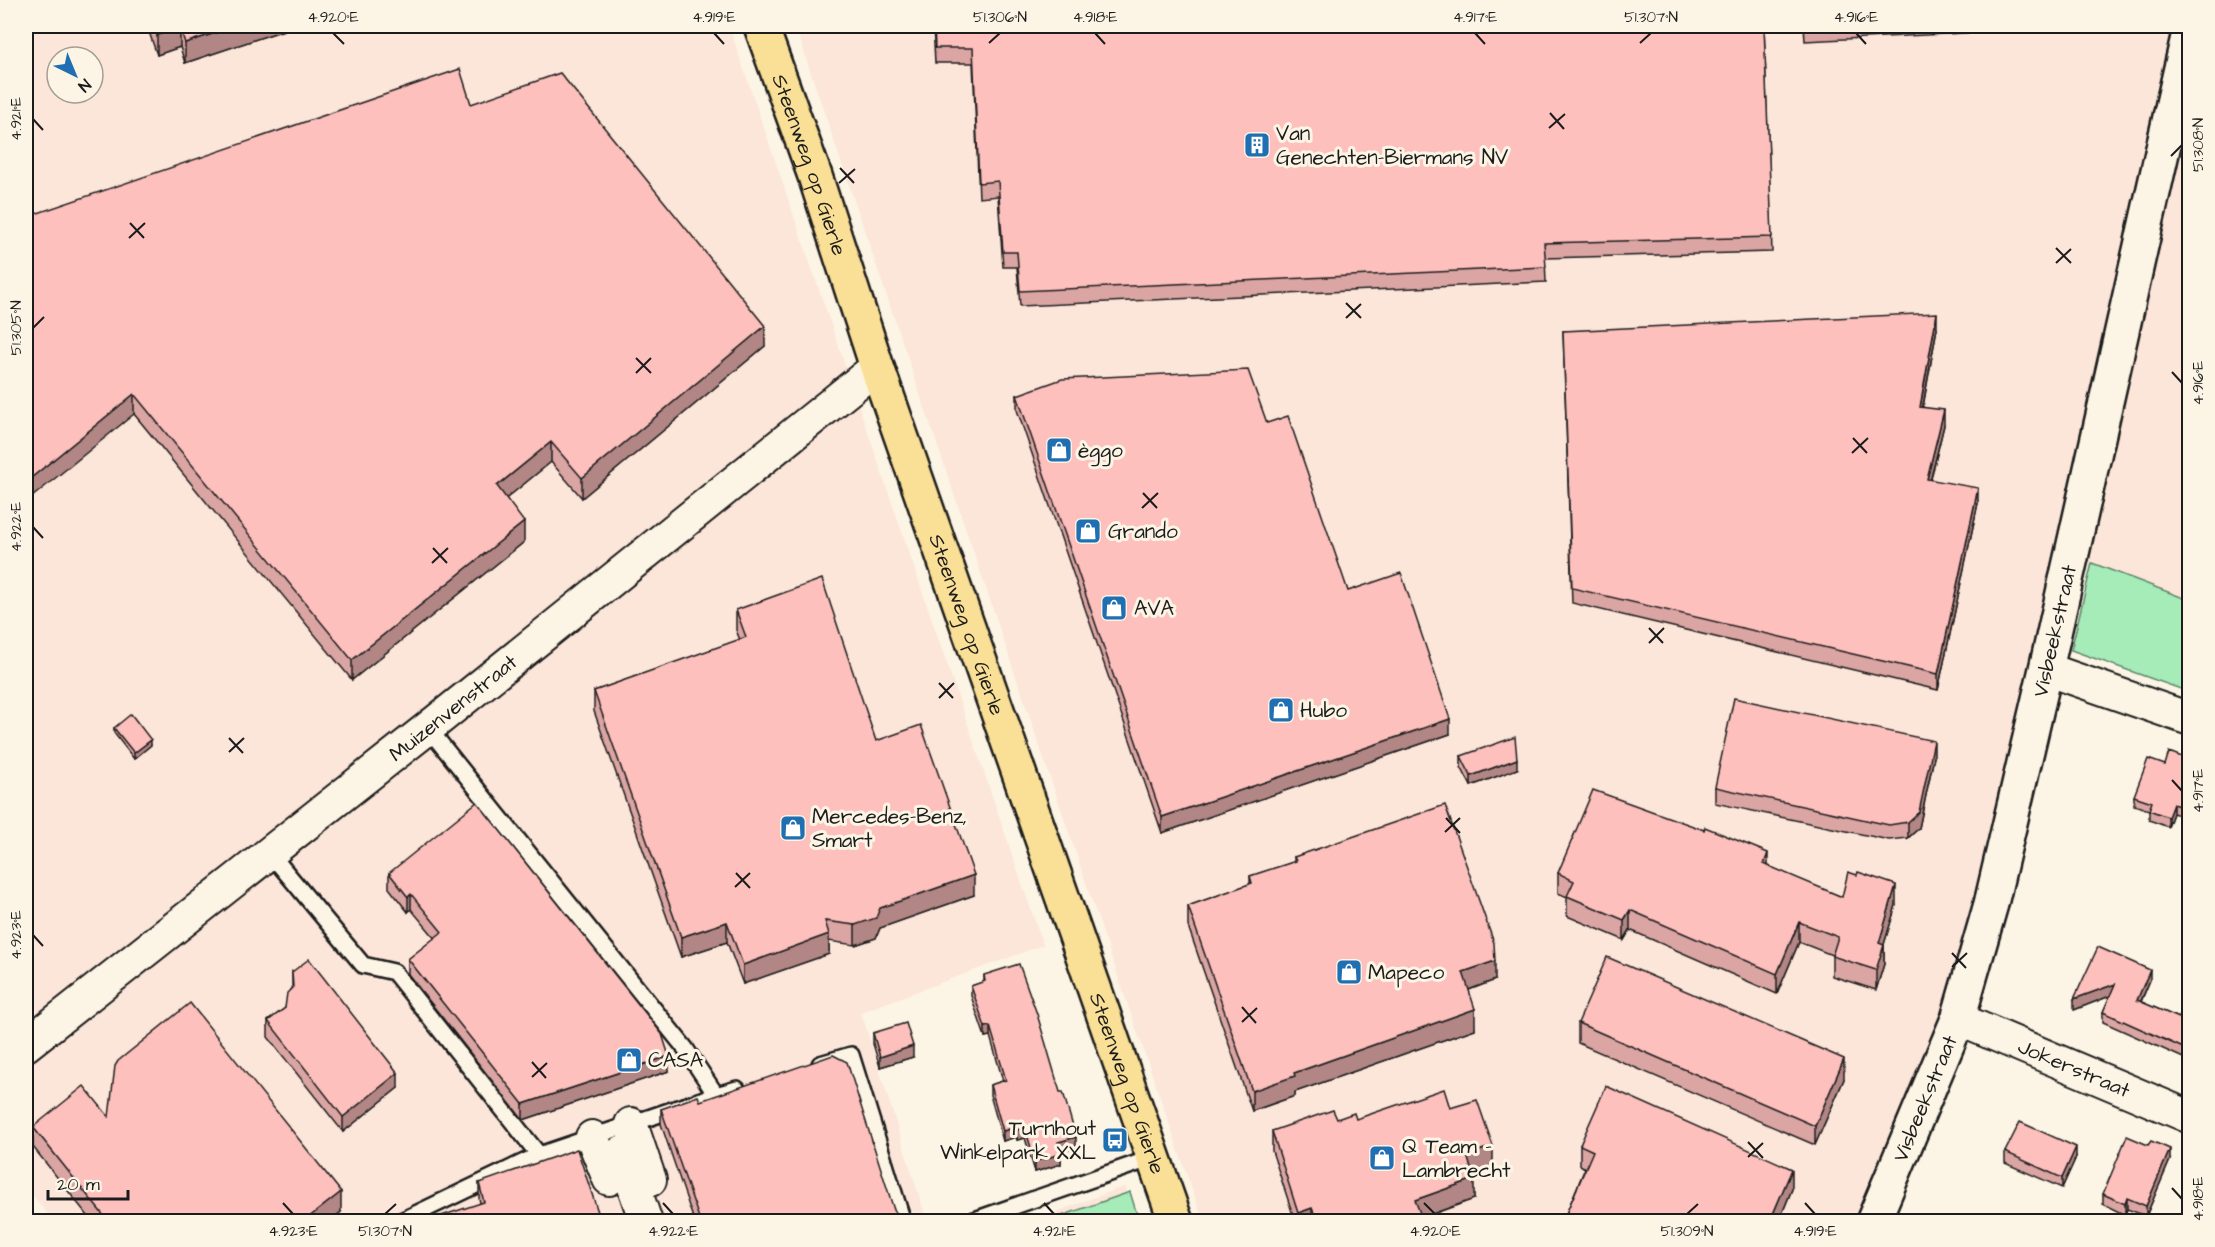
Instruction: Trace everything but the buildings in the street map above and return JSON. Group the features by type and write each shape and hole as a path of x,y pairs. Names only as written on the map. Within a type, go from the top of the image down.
{"main road":[{"name":"Steenweg op Gierle","path":"761,26 815,176 877,367 1176,1221"}],"street":[{"name":"Visbeekstraat","path":"1873,1221 1958,1018 1990,904 2046,669 2190,28"},
{"name":"Muizenvenstraat","path":"26,1045 428,728 877,367"},
{"path":"2046,669 2190,719"},
{"name":"Jokerstraat","path":"1958,1018 2190,1117"},
{"path":"627,1200 662,1168 637,1122"},
{"path":"627,1200 622,1152 630,1148 643,1182 650,1180 637,1122"},
{"path":"592,1137 627,1200"}],"lane":[{"path":"428,728 685,1048 716,1095"},
{"path":"269,852 363,965 394,972 539,1155"},
{"path":"806,1068 851,1055 903,1221"},
{"path":"399,1221 539,1155 750,1085"},
{"path":"969,1221 1155,1157"}],"shaded area":[{"path":"26,26 729,26 1043,945 861,1012 927,1221 54,1222 26,1187"},
{"path":"795,26 2189,26 2189,600 2057,551 1979,897 1946,1010 1855,1221 1203,1221"},
{"path":"1125,1186 1137,1221 1029,1222"}],"green space":[{"path":"2092,563 2189,600 2189,692 2071,650"},
{"path":"1130,1192 1139,1221 1047,1221"}],"place":[{"name":"Van Genechten-Biermans NV","path":"1257,145"},
{"name":"èggo","path":"1059,450"},
{"name":"Grando","path":"1088,531"},
{"name":"AVA","path":"1114,608"},
{"name":"Hubo","path":"1281,710"},
{"name":"Mercedes-Benz, Smart","path":"793,828"},
{"name":"Mapeco","path":"1349,972"},
{"name":"CASA","path":"629,1060"},
{"name":"Turnhout Winkelpark XXL","path":"1115,1140"},
{"name":"Q Team - Lambrecht","path":"1382,1158"}]}
